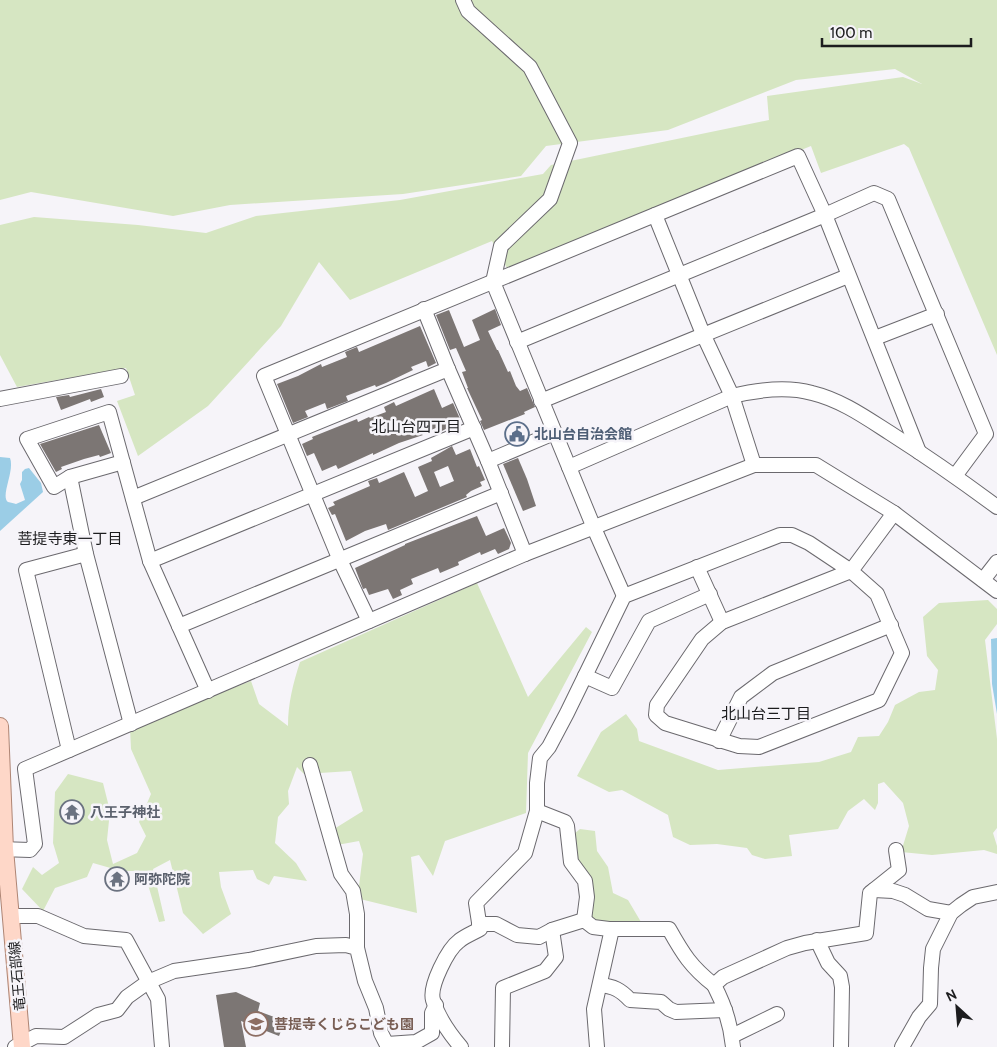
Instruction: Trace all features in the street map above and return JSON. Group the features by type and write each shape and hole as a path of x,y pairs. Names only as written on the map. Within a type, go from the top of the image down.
{"main road":[{"name":"竜王石部線","path":"0,726 3,849 12,916 20,1046"}],"street":[{"path":"464,0 468,11 530,68 570,143 550,199 501,246 493,282 516,342 624,596"},
{"path":"369,621 339,558 264,376 798,156 825,215 919,452"},
{"path":"516,342 874,193 888,199 986,434 955,476"},
{"path":"655,215 703,334 732,396 754,465"},
{"path":"541,401 848,276"},
{"path":"424,309 525,554"},
{"path":"875,338 937,314"},
{"path":"133,498 448,369"},
{"path":"0,399 121,376"},
{"path":"569,467 732,396 754,390 786,389 810,392 834,400 858,413 955,476 997,507"},
{"path":"123,462 70,476 54,487 27,439 109,412 123,462 133,498 150,561 208,690"},
{"path":"150,561 474,428"},
{"path":"488,461 554,432"},
{"path":"3,849 30,850 34,844 25,769 525,554 754,465 816,465 894,513 997,590"},
{"path":"70,476 86,554 131,724"},
{"path":"179,626 339,558 501,493"},
{"path":"460,1047 448,1031 433,999 433,986 448,954 458,942 480,929 476,903 525,853 537,811 537,783 540,758 553,738 624,596 780,535 792,535 809,544 851,571 878,594 902,653 879,700 759,747 740,746 719,741 665,723 656,715 658,705 702,639 722,622 851,571 894,513"},
{"path":"69,750 26,570 86,554"},
{"path":"983,580 997,562"},
{"path":"697,567 722,622"},
{"path":"585,676 612,688 649,621 710,594"},
{"path":"719,741 741,698 773,673 891,625"},
{"path":"310,765 340,874 353,891 357,914 357,948 365,981 376,1008 381,1033 388,1046 416,1042 432,1033 444,1036 452,1047"},
{"path":"537,811 565,822 568,826 571,862 585,881 587,897 584,920"},
{"path":"714,985 723,977 787,948 817,940 866,933 870,893 899,870 896,850"},
{"path":"874,890 893,891 905,895 928,909 951,913"},
{"path":"902,1047 914,1024 930,1004 933,949 951,913 973,897 997,892"},
{"path":"12,916 38,916 84,936 126,940 158,999 162,1047"},
{"path":"584,920 593,927 668,929 685,959 700,975 714,985 723,1002 733,1041 777,1014"},
{"path":"480,924 496,924 517,935 539,937 552,930 584,920"},
{"path":"596,1047 594,1009 612,929"},
{"path":"502,1047 503,988 545,971 556,957 552,930"},
{"path":"817,940 828,963 840,976 842,987 842,1047"},
{"path":"20,1046 36,1036 64,1037 98,1015 117,1010 127,997 148,982 174,970 249,960 316,946 346,945 357,948"},
{"path":"600,985 611,986 623,992 630,1000 661,1002 676,1012 725,1010"},
{"path":"432,1033 432,1013 436,1005"}],"green space":[{"path":"0,0 997,0 997,355 909,148 904,144 821,173 811,146 507,268 492,241 350,300 319,262 281,326 208,406 138,456 117,401 135,395 126,368 17,387 0,355 0,225 34,217 138,225 206,233 256,216 400,200 543,174 551,165 769,120 767,96 903,77 922,84 895,69 796,80 668,130 546,146 521,176 403,194 230,205 173,216 31,192 0,200"},
{"path":"477,583 528,697 586,627 592,632 528,753 526,813 445,841 433,876 419,855 411,857 417,913 360,899 359,886 363,854 359,841 337,845 334,829 363,811 351,771 304,774 297,767 288,791 289,804 278,817 275,843 296,863 307,881 274,876 269,885 257,879 253,870 219,872 221,887 231,914 203,934 183,913 170,860 153,869 165,921 159,922 144,871 121,871 93,863 87,877 55,888 43,911 22,889 33,867 42,875 59,863 53,843 55,792 68,774 103,783 110,811 107,840 113,864 137,853 146,836 139,822 151,794 131,749 130,728 251,681 259,704 288,726 291,694 300,662"},
{"path":"988,600 997,609 997,624 985,640 997,739 997,828 993,833 997,854 984,850 932,855 901,852 909,826 903,803 884,782 878,784 878,803 875,810 864,799 848,811 838,829 789,835 792,856 765,859 752,855 747,848 717,844 690,845 673,837 668,815 622,790 609,792 577,776 601,732 626,714 637,729 639,741 718,770 819,762 851,752 858,737 879,736 888,722 895,705 919,692 935,690 938,670 927,656 923,617 939,603"},
{"path":"580,829 595,831 597,851 608,867 613,893 628,900 641,922 595,924 589,913 593,884 575,860 574,834"}],"water":[{"path":"0,457 10,458 11,463 6,494 8,502 16,504 25,500 20,484 22,472 25,469 29,468 41,483 43,492 0,531"},
{"path":"997,638 997,714 992,684 991,639"}],"building":[{"path":"495,309 501,325 488,331 516,386 520,391 527,388 535,407 524,412 525,414 484,430 480,421 482,420 467,388 462,372 466,371 456,348 450,350 436,315 449,310 464,347 480,340 472,320"},
{"path":"420,326 436,363 428,367 426,361 411,367 413,370 376,387 375,385 346,396 348,401 327,409 325,403 305,411 308,417 293,423 277,384 321,364 322,367 347,357 345,352 357,347 359,352"},
{"path":"101,389 104,397 91,402 90,399 61,410 56,397 69,395 70,397"},
{"path":"434,389 442,408 453,403 461,421 440,432 438,427 423,435 373,455 373,453 338,469 336,465 322,471 314,453 307,456 302,444 313,439 312,437 357,419 358,422 386,412 384,407 394,402 396,406"},
{"path":"99,425 111,453 100,457 99,455 84,459 61,467 62,469 56,472 40,444"},
{"path":"452,446 456,455 470,449 477,467 479,466 485,480 480,482 482,486 471,491 466,495 467,497 388,530 386,524 365,531 346,541 335,514 332,515 328,508 335,505 333,502 370,486 368,481 377,478 379,483 404,472 415,497 428,491 418,467 432,461 431,458","holes":["448,466 454,481 440,487 434,472"]},
{"path":"518,458 536,506 523,511 503,464"},
{"path":"477,516 486,536 504,528 511,543 509,549 498,554 495,549 481,555 480,552 458,562 459,565 440,573 438,568 411,579 413,584 400,590 402,595 393,599 388,589 369,595 366,588 363,589 355,568 405,544"},
{"path":"236,992 260,1003 258,1011 285,1021 279,1036 241,1021 246,1047 224,1047 216,995"}],"place":[{"name":"北山台自治会館","path":"517,434"},
{"name":"八王子神社","path":"72,812"},
{"name":"阿弥陀院","path":"117,879"},
{"name":"菩提寺くじらこども園","path":"256,1024"}],"district":[{"name":"北山台四丁目","path":"416,427"},
{"name":"菩提寺東一丁目","path":"70,539"},
{"name":"北山台三丁目","path":"766,714"}]}
